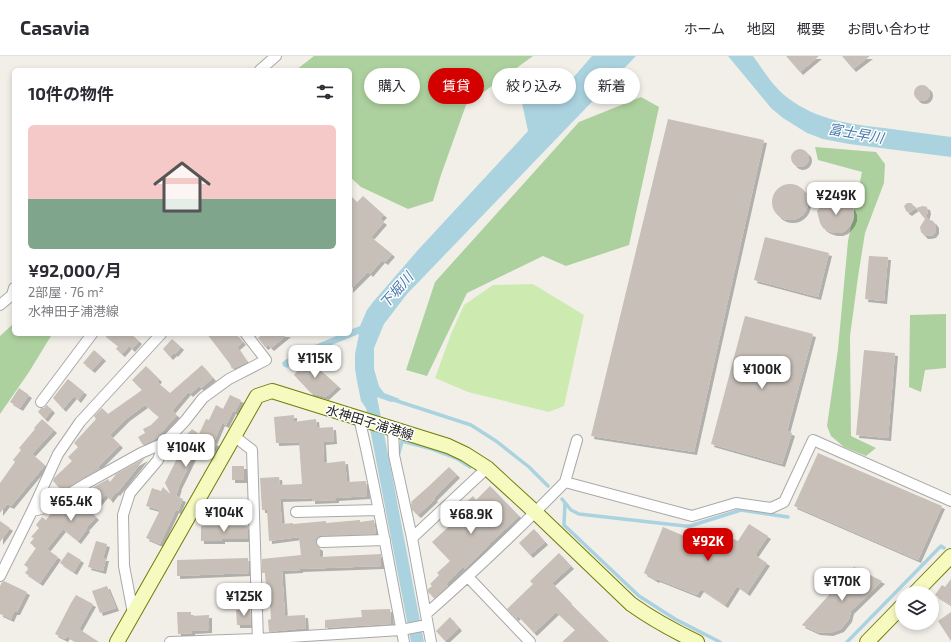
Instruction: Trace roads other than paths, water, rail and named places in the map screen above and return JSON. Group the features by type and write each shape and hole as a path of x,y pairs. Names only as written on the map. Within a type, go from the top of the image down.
{"main road":[{"name":"水神田子浦港線","path":"117,642 257,396 272,391 448,446 465,454 487,468 631,604 660,623 697,642"},
{"path":"922,586 949,560"},
{"path":"867,642 895,613"}],"street":[{"path":"262,68 276,56"},
{"path":"0,305 12,295"},
{"path":"41,402 90,336"},
{"path":"0,576 32,512 58,454 80,422 159,336"},
{"path":"32,512 46,508 101,475 141,453 164,443 185,421 203,398 229,379 266,360 248,336"},
{"path":"362,419 404,642"},
{"path":"389,428 412,538 431,642"},
{"path":"234,436 252,450 258,641"},
{"path":"170,642 258,641 401,630 426,619 565,482 577,440"},
{"path":"565,482 692,516 736,503 772,508 784,502 813,440 951,501"},
{"path":"133,613 124,566 123,515 130,493 158,460 164,443"},
{"path":"412,538 487,468"},
{"path":"296,512 380,510"},
{"path":"322,542 385,540"},
{"path":"468,577 530,642"}],"water":[{"name":"下堀川","path":"592,56 636,56 624,68 584,68 584,104 590,104 407,294 384,324 374,348 374,369 379,386 384,393 400,399 391,402 377,397 424,642 411,642 366,408 361,401 357,381 355,354 359,334 299,358 287,368 283,366 282,363 308,348 336,336 352,336 352,329 360,326 367,310 373,302 418,250 528,131 522,104 576,104 576,74"},
{"name":"富士早川","path":"728,56 753,56 783,94 799,105 822,116 858,125 951,137 951,157 849,144 823,139 807,133 783,118 771,108"}],"waterway":[{"path":"391,399 471,425 496,441 529,467 548,486"},
{"path":"399,453 402,441 432,449 456,458 470,467"},
{"path":"562,499 571,510 579,514 685,526 690,526 741,510 788,517"},
{"path":"565,503 564,525 639,596 675,619 720,642"},
{"path":"847,642 941,546 944,548"}]}
